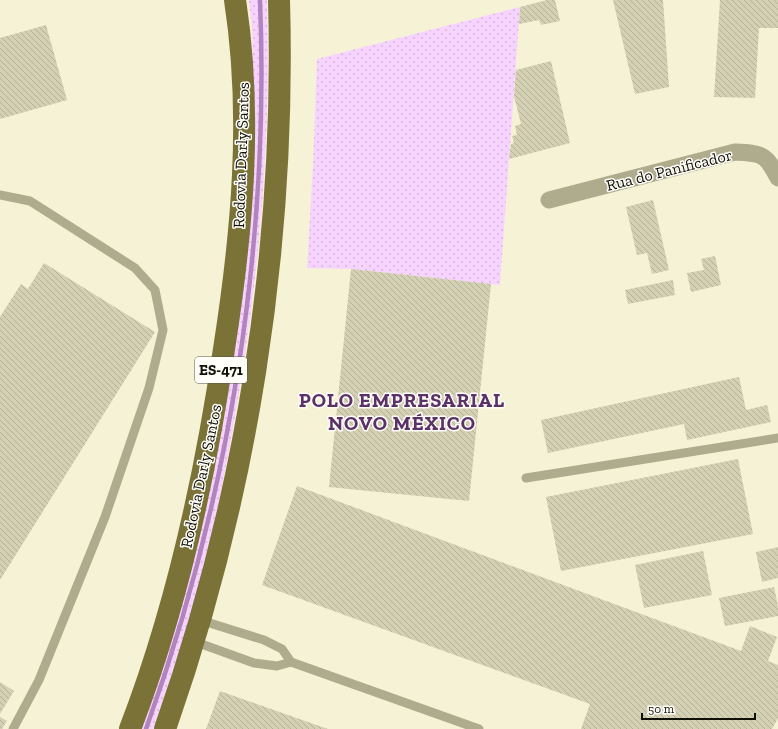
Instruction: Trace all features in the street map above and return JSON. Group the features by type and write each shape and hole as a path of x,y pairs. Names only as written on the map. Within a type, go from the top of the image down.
{"main road":[{"name":"Rodovia Darly Santos","path":"130,729 162,634 187,542 208,446 228,323 241,215 243,168 243,76 235,0"},
{"name":"Rodovia Darly Santos","path":"165,729 200,620 219,550 241,452 263,312 274,218 277,171 280,76 278,0"}],"street":[{"name":"Rua do Panificador","path":"549,200 735,152 755,153 770,162 778,178"}],"lane":[{"path":"0,195 30,201 135,268 155,290 164,330 149,388 105,517 38,680 13,729"},
{"path":"526,478 778,438"},
{"path":"200,620 264,640 282,649 292,662 479,729"},
{"path":"193,641 254,663 277,666 292,662"}],"shaded area":[{"path":"249,0 267,0 268,91 264,181 256,271 244,361 219,502 193,606 183,641 153,729 139,729 171,636 254,98 252,30"},
{"path":"520,7 500,285 351,269 307,268 317,59"}],"building":[{"path":"547,0 555,0 560,21 541,25 539,20 519,24 520,7"},
{"path":"613,0 663,0 669,87 635,94"},
{"path":"720,0 778,0 778,28 759,28 755,98 714,97"},
{"path":"46,25 67,100 0,119 0,38"},
{"path":"551,61 570,143 509,159 511,144 514,143 512,136 517,135 515,126 521,124 514,96 516,70"},
{"path":"653,200 669,270 652,274 647,253 637,255 626,207"},
{"path":"715,256 721,285 691,292 687,273 704,270 701,259"},
{"path":"44,263 155,332 0,580 0,317 21,284 28,289"},
{"path":"351,269 491,284 469,501 329,487"},
{"path":"673,280 675,295 628,304 625,290"},
{"path":"739,377 746,410 767,405 771,422 687,440 684,424 548,453 541,420"},
{"path":"738,459 753,534 561,571 546,497"},
{"path":"297,486 741,651 750,626 777,637 768,661 778,665 778,718 772,729 581,729 590,704 262,585"},
{"path":"778,547 778,578 762,582 756,552"},
{"path":"703,551 712,595 644,608 635,565"},
{"path":"774,587 778,606 778,616 725,626 719,598"},
{"path":"0,682 14,691 0,714"},
{"path":"220,691 328,729 206,729"},
{"path":"0,717 7,721 2,729 0,729"}],"waterway":[{"path":"146,729 175,642 200,553 221,462 238,370 250,278 258,185 261,92 260,0"}],"district":[{"name":"POLO EMPRESARIAL NOVO MÉXICO","path":"402,412"}]}
